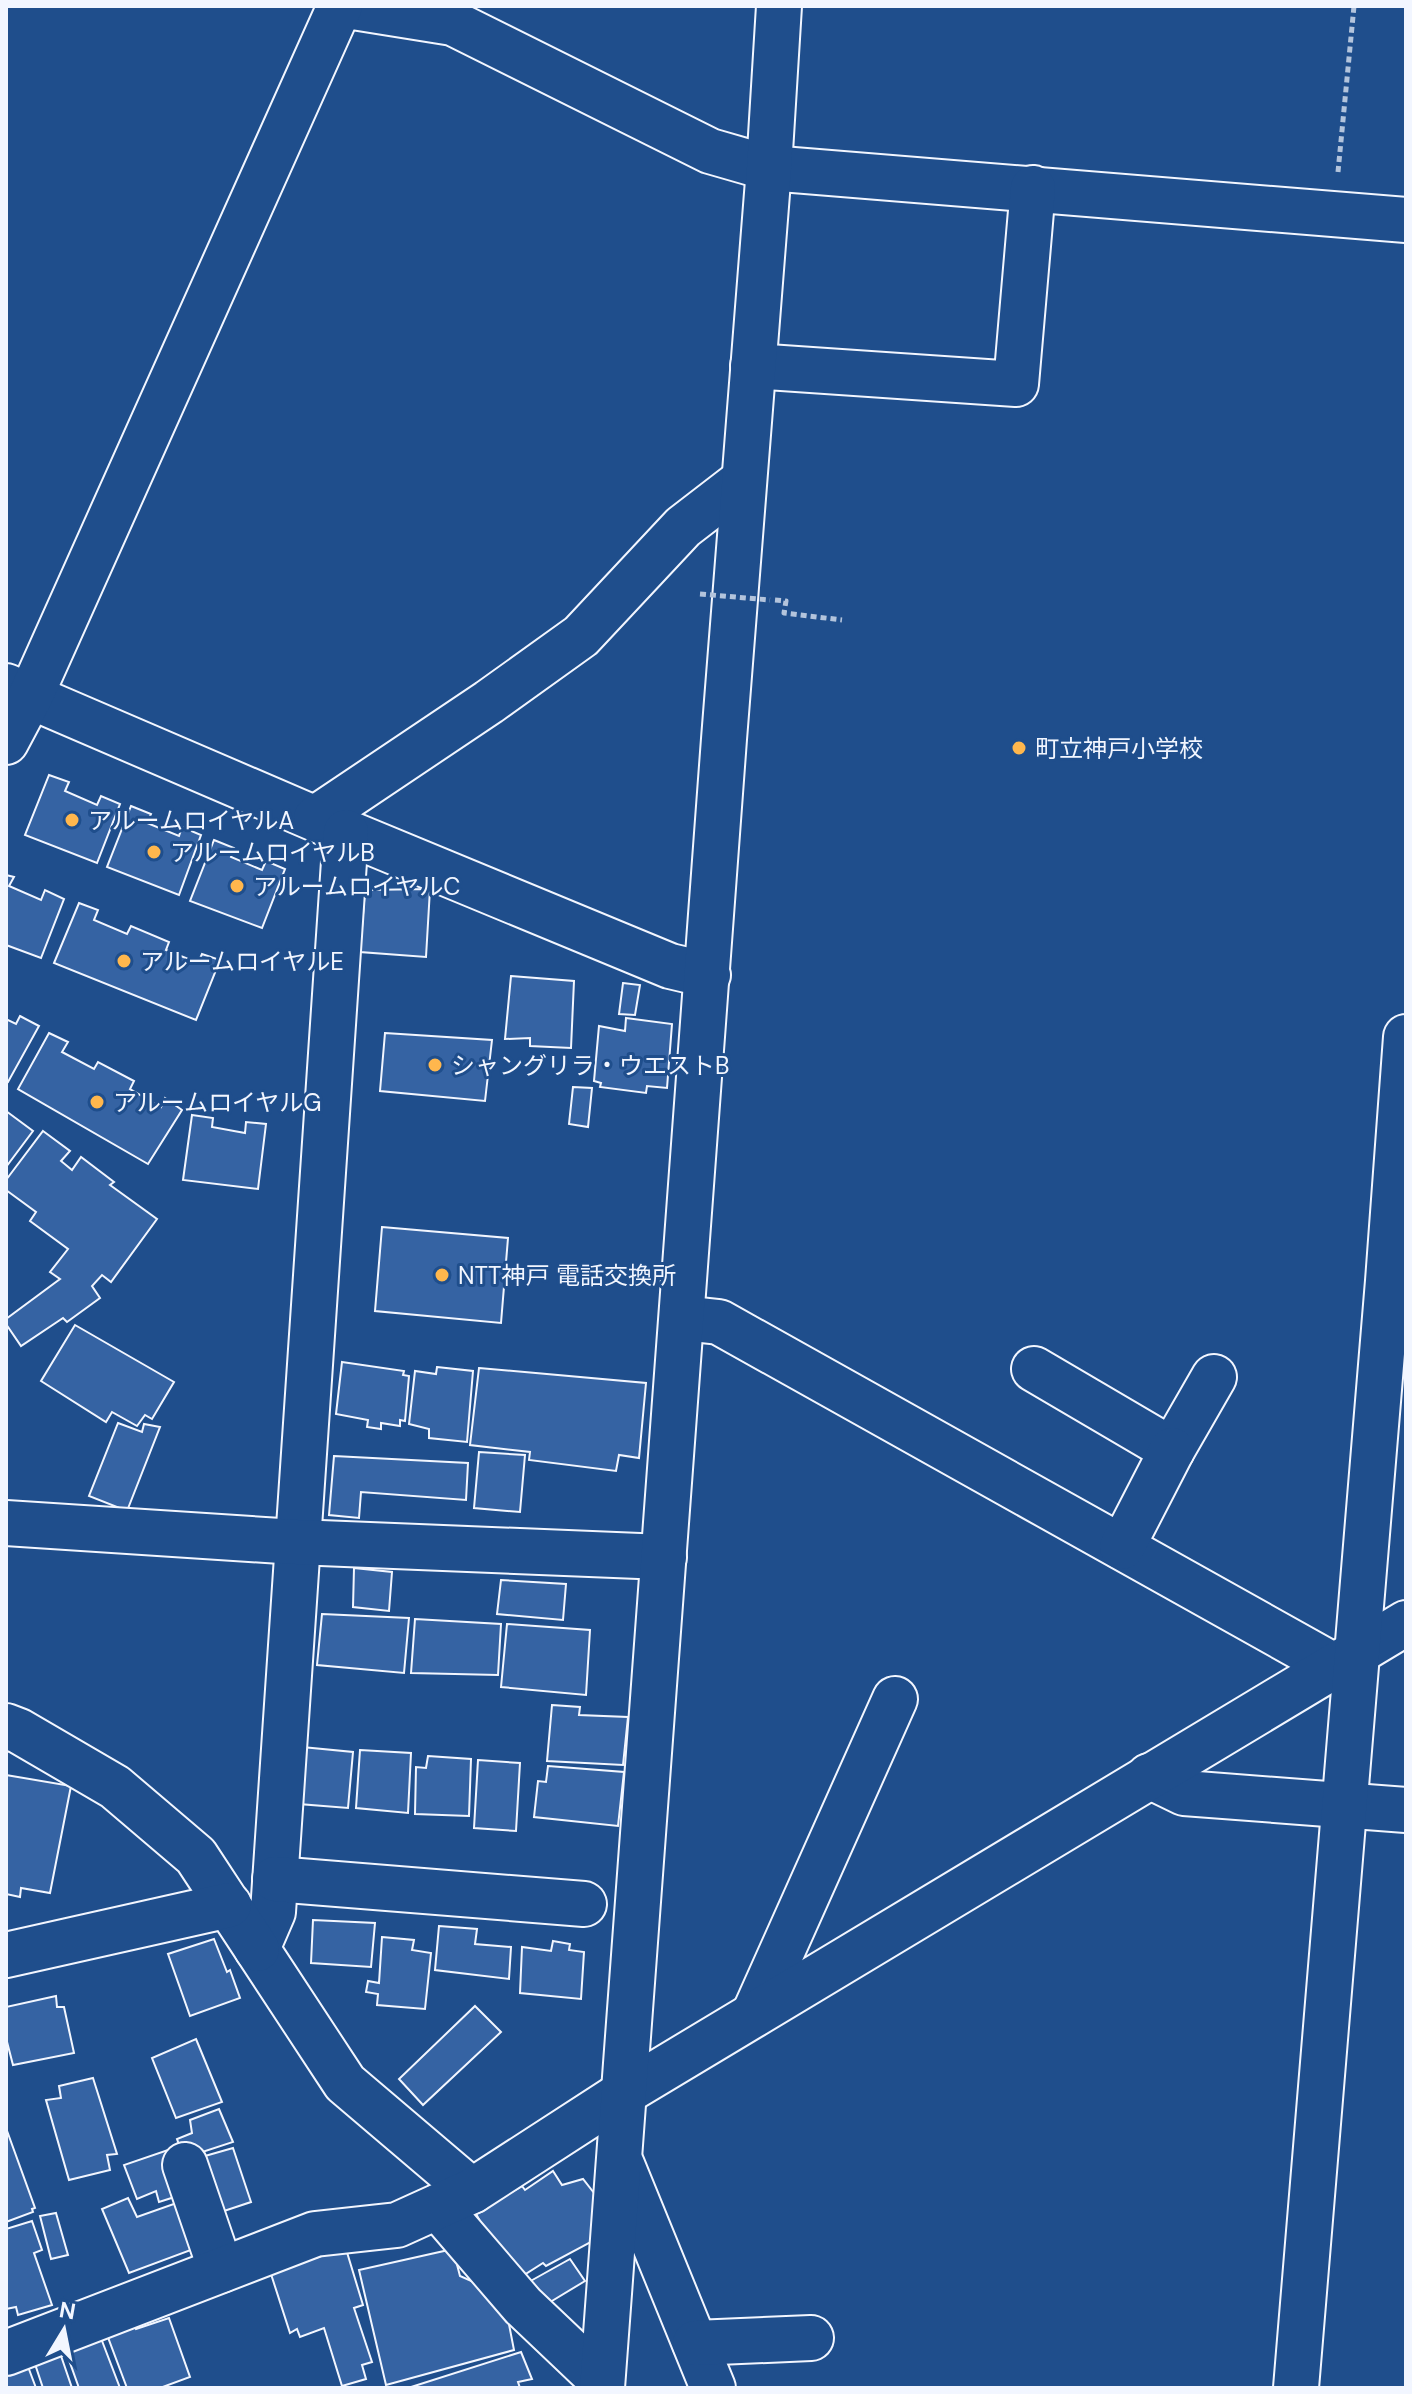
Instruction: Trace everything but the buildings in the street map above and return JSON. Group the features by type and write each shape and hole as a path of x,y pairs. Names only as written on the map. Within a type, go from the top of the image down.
{"street":[{"path":"6,742 18,692 340,6"},
{"path":"347,6 453,23 710,151 769,168 1406,220"},
{"path":"602,2384 779,6"},
{"path":"753,366 1016,384 1033,188"},
{"path":"257,1949 273,1912 296,1542 331,825 489,702 581,636 683,527 744,480"},
{"path":"18,692 670,966 708,975"},
{"path":"1296,2388 1345,1804 1346,1659 1397,1282 1405,1057"},
{"path":"682,1318 719,1322 1122,1547 1346,1659"},
{"path":"1034,1369 1172,1450"},
{"path":"1122,1547 1214,1377"},
{"path":"6,1523 296,1542 664,1557"},
{"path":"6,2353 315,2234 397,2225 455,2199 754,2014 1406,1623"},
{"path":"754,2014 895,1699"},
{"path":"6,1726 115,1787 196,1856 345,2083 455,2199 523,2306 602,2384"},
{"path":"1149,1776 1184,1793 1406,1810"},
{"path":"275,1879 584,1904"},
{"path":"6,1955 229,1905"},
{"path":"618,2155 713,2388"},
{"path":"185,2165 221,2270"},
{"path":"695,2343 811,2338"}],"path":[{"path":"1335,213 1354,6"},
{"path":"700,594 786,601 784,613 842,620"}],"place":[{"name":"町立神戸小学校","path":"1019,748"},
{"name":"アルームロイヤルA","path":"72,820"},
{"name":"アルームロイヤルB","path":"154,852"},
{"name":"アルームロイヤルC","path":"237,886"},
{"name":"アルームロイヤルE","path":"124,961"},
{"name":"シャングリラ・ウエストB","path":"435,1065"},
{"name":"アルームロイヤルG","path":"97,1102"},
{"name":"NTT神戸 電話交換所","path":"442,1275"}]}
